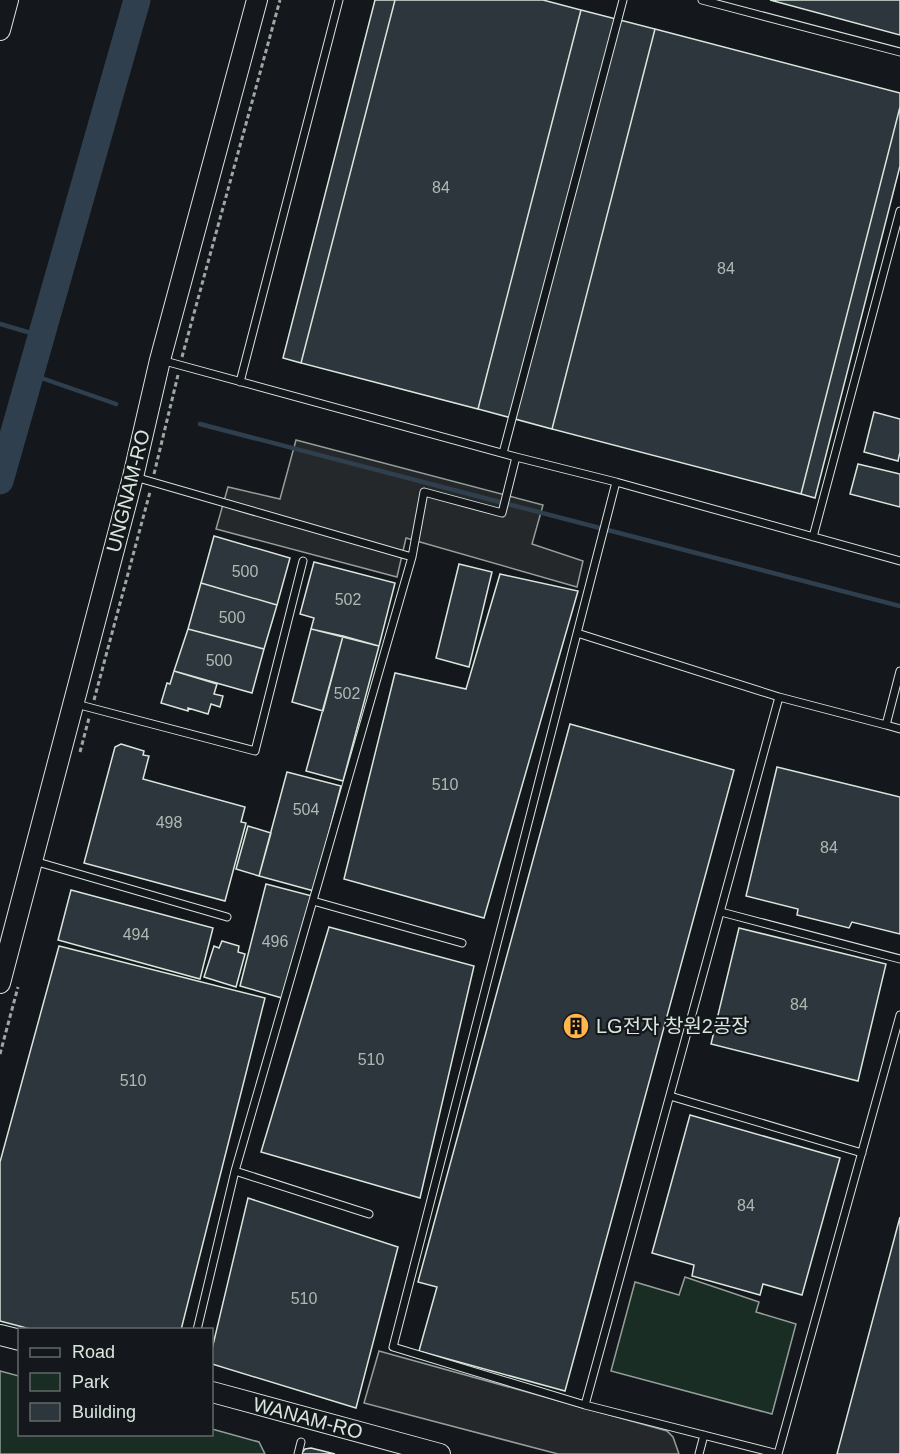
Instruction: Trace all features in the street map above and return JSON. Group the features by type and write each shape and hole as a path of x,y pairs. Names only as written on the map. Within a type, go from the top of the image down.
{"street":[{"path":"0,30 8,0"},
{"name":"UNGNAM-RO","path":"9,985 32,860 83,705 160,360 257,0"},
{"path":"0,1335 18,1340"},
{"name":"WANAM-RO","path":"213,1392 440,1454"}],"lane":[{"path":"240,382 339,0"},
{"path":"503,453 623,0"},
{"path":"702,0 900,52"},
{"path":"813,537 900,211"},
{"path":"160,360 900,561"},
{"path":"197,1328 235,1171 412,557 424,492 502,513 516,457"},
{"path":"133,477 412,557"},
{"path":"616,482 393,1347 585,1405 778,1454 900,1015"},
{"path":"83,705 255,751 303,561"},
{"path":"577,633 780,697 900,729"},
{"path":"886,725 900,670"},
{"path":"585,1405 780,697"},
{"path":"32,860 227,917"},
{"path":"313,901 462,943"},
{"path":"721,912 900,959"},
{"path":"670,1096 862,1153"},
{"path":"235,1171 369,1214"},
{"path":"699,1454 704,1435"},
{"path":"298,1454 301,1442"}],"path":[{"path":"80,753 83,705 152,482 180,365 280,0"},
{"path":"0,1054 9,985"}],"green space":[{"path":"685,1277 759,1302 756,1312 796,1324 772,1414 611,1371 635,1282 679,1295"},
{"path":"0,1371 18,1376 18,1436 213,1436 213,1429 259,1442 265,1454 0,1454"}],"shaded area":[{"path":"296,440 543,505 532,544 583,561 577,587 406,538 397,577 216,529 228,487 280,499"},
{"path":"379,1351 667,1431 673,1437 679,1454 558,1454 364,1403"}],"building":[{"path":"375,0 395,0 301,363 283,358"},
{"path":"395,0 543,0 581,10 478,409 301,363"},
{"path":"770,0 900,0 900,35"},
{"path":"581,10 655,29 552,429 478,409"},
{"path":"655,29 900,93 900,107 801,494 552,429"},
{"path":"900,107 900,166 815,498 801,494"},
{"path":"874,412 900,419 898,461 864,452"},
{"path":"858,464 900,474 900,507 850,494"},
{"path":"214,536 290,558 277,605 201,583"},
{"path":"314,562 395,583 379,646 311,629 314,618 300,614"},
{"path":"459,564 492,572 469,667 436,658"},
{"path":"500,574 578,591 484,918 344,879 395,673 466,689"},
{"path":"201,583 277,605 264,649 188,629"},
{"path":"188,629 264,649 252,693 174,671"},
{"path":"311,629 343,636 323,711 292,702"},
{"path":"343,636 379,646 343,781 306,771"},
{"path":"174,671 217,684 214,694 223,696 220,707 211,704 208,714 161,703 167,683 170,684"},
{"name":"LG전자 창원2공장","path":"570,724 734,770 565,1391 419,1351 437,1287 418,1282"},
{"path":"121,744 144,751 143,755 149,756 143,779 245,807 241,822 246,823 225,901 84,863 115,747"},
{"path":"777,767 900,797 900,934 852,922 849,928 797,915 798,909 746,896"},
{"path":"287,772 341,786 314,891 259,876"},
{"path":"248,826 271,833 259,876 236,869"},
{"path":"266,884 312,896 282,998 240,986"},
{"path":"71,890 213,928 200,979 58,940"},
{"path":"329,927 474,966 420,1198 261,1152"},
{"path":"739,928 886,964 858,1081 711,1044"},
{"path":"222,941 239,946 238,952 245,954 236,987 204,977 214,946 219,948"},
{"path":"59,946 265,998 182,1328 26,1328 0,1321 0,1162"},
{"path":"690,1115 840,1158 802,1295 763,1284 760,1295 692,1276 694,1265 652,1253"},
{"path":"248,1198 398,1247 356,1408 213,1364 213,1345"},
{"path":"900,1217 900,1454 837,1454"},
{"path":"311,1448 335,1454 301,1454 305,1449"}],"waterway":[{"path":"0,481 137,0"},
{"path":"0,324 41,336"},
{"path":"30,374 116,404"},
{"path":"200,424 900,606"}],"place":[{"name":"LG전자 창원2공장","path":"576,1026"}]}
